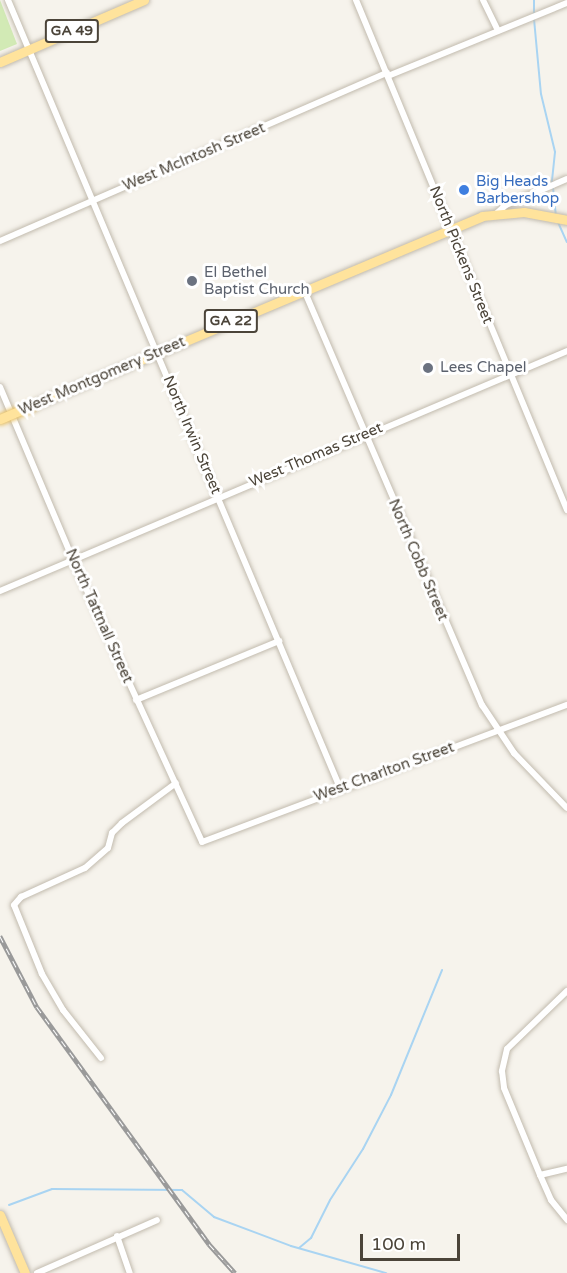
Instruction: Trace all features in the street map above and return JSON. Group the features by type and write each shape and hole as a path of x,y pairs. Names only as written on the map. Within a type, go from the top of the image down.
{"main road":[{"name":"GA 49","path":"0,62 144,0"},
{"name":"West Montgomery Street","path":"0,418 451,228 497,213"},
{"name":"GA 22","path":"497,213 534,213 567,220"},
{"path":"0,1215 24,1273"}],"street":[{"name":"North Irwin Street","path":"8,0 340,788"},
{"name":"North Pickens Street","path":"356,0 567,510"},
{"path":"483,0 498,31"},
{"name":"West McIntosh Street","path":"0,241 387,75 567,3"},
{"name":"West Montgomery Street","path":"497,213 506,205 567,179"},
{"name":"North Cobb Street","path":"304,290 472,683 498,731 535,777 567,808"},
{"name":"West Thomas Street","path":"0,591 365,434 567,351"},
{"name":"North Tattnall Street","path":"0,387 73,560 202,842"},
{"path":"136,700 279,641"},
{"name":"West Charlton Street","path":"202,842 340,788 567,705"},
{"path":"101,1058 63,1010 42,974 15,905 21,897 85,868 108,848 112,833 122,823 176,783"},
{"path":"567,991 517,1037 502,1062 504,1088 551,1200 567,1220"},
{"path":"540,1174 567,1169"},
{"path":"38,1273 157,1220"},
{"path":"117,1236 130,1273"}],"green space":[{"path":"0,0 17,44 0,51"}],"waterway":[{"path":"534,0 534,14"},
{"path":"534,19 541,94 555,152 552,182"},
{"path":"553,188 556,215"},
{"path":"557,220 567,242"},
{"path":"299,1248 311,1238 330,1200 363,1149 391,1095 442,970"},
{"path":"9,1205 52,1189 182,1190 214,1217 291,1246 386,1273"}],"railway":[{"path":"0,936 37,1007 209,1244 235,1273"}],"place":[{"name":"Big Heads Barbershop","path":"464,190"},
{"name":"El Bethel Baptist Church","path":"192,281"},
{"name":"Lees Chapel","path":"428,368"}]}
